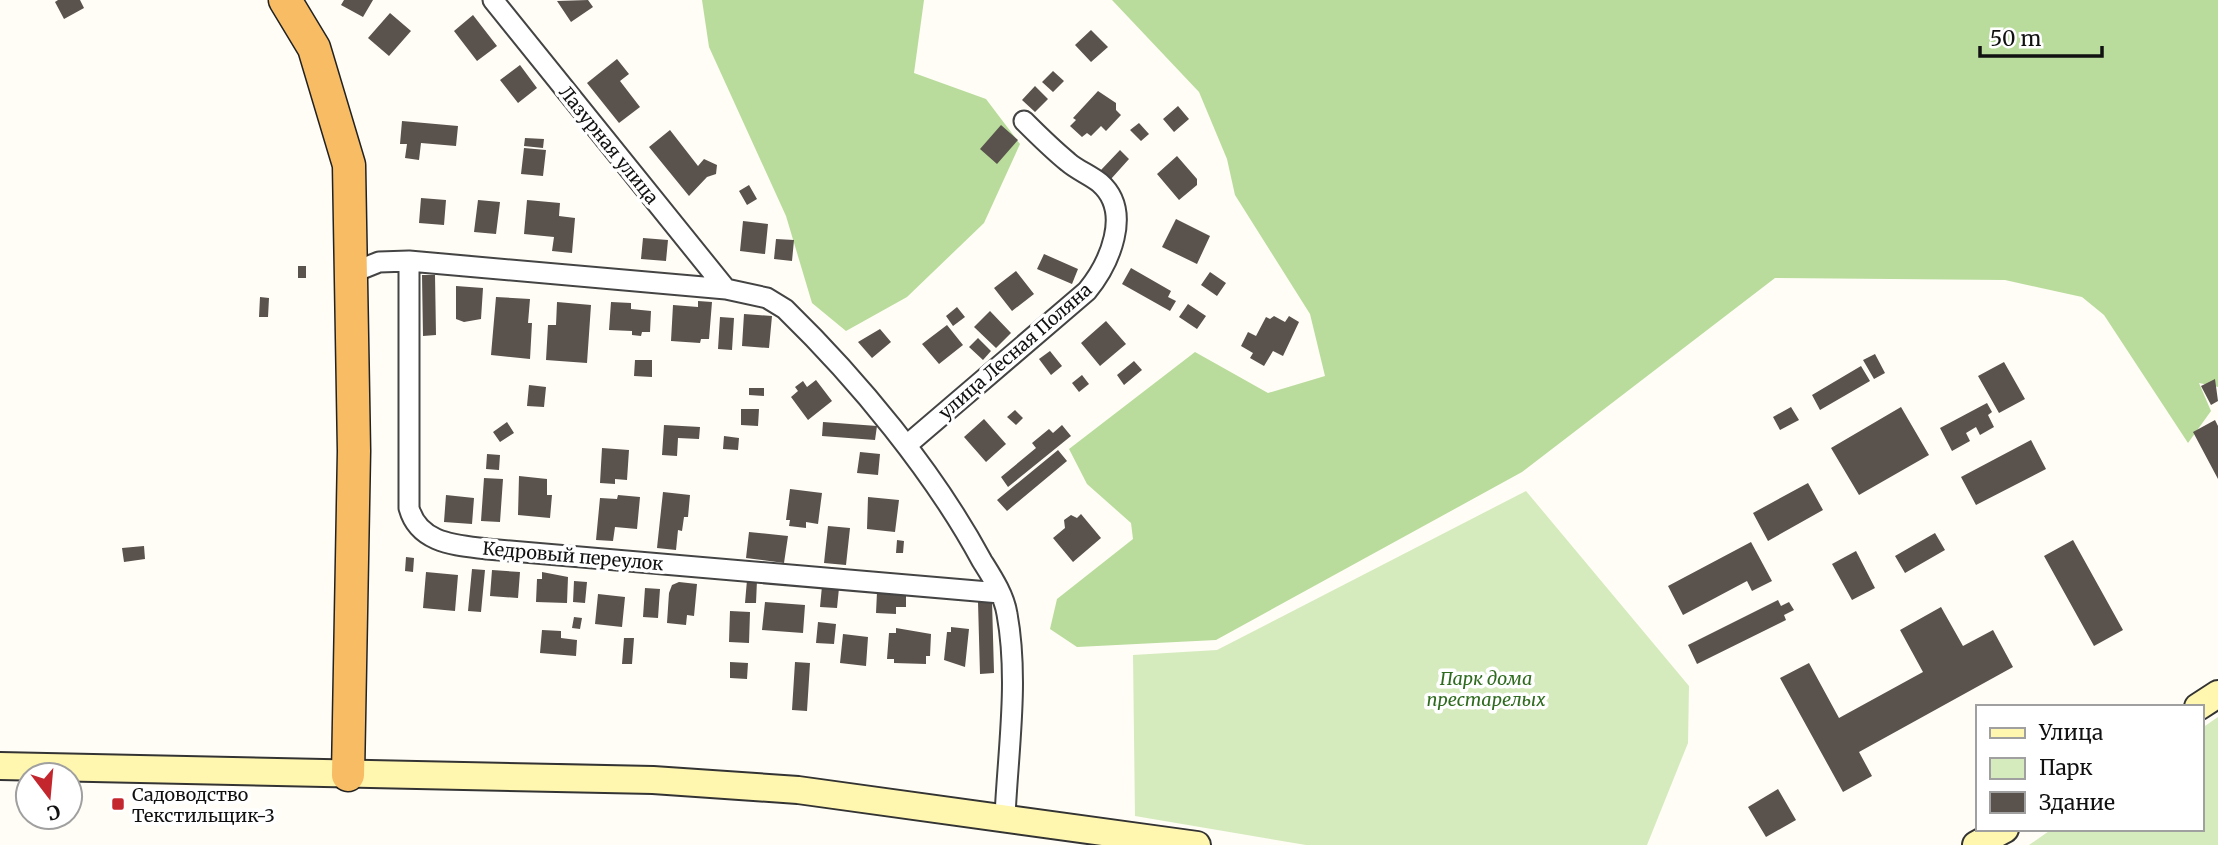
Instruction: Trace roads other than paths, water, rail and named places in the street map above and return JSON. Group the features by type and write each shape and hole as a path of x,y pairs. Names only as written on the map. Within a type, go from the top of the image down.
{"highway":[{"path":"285,0 314,48 349,165 354,451 348,775"}],"main road":[{"path":"2201,705 2218,694"},
{"path":"0,766 653,780 798,790 1005,816 1197,845"},
{"path":"1976,845 2001,831"}],"street":[{"name":"Лазурная улица","path":"493,0 726,289"},
{"name":"улица Лесная Поляна","path":"907,445 1087,291 1104,267 1114,238 1116,213 1107,192 1100,183 1069,163 1024,121"},
{"path":"349,274 379,262 409,261 726,289 768,298 793,317 907,445 973,543 1000,593 1009,625 1012,667 1005,816"},
{"name":"Кедровый переулок","path":"409,261 409,508 412,519 430,537 487,549 1000,593"}],"place":[{"name":"Садоводство Текстильщик-3","path":"118,804"}],"park label":[{"name":"Парк дома престарелых","path":"1486,688"}]}
